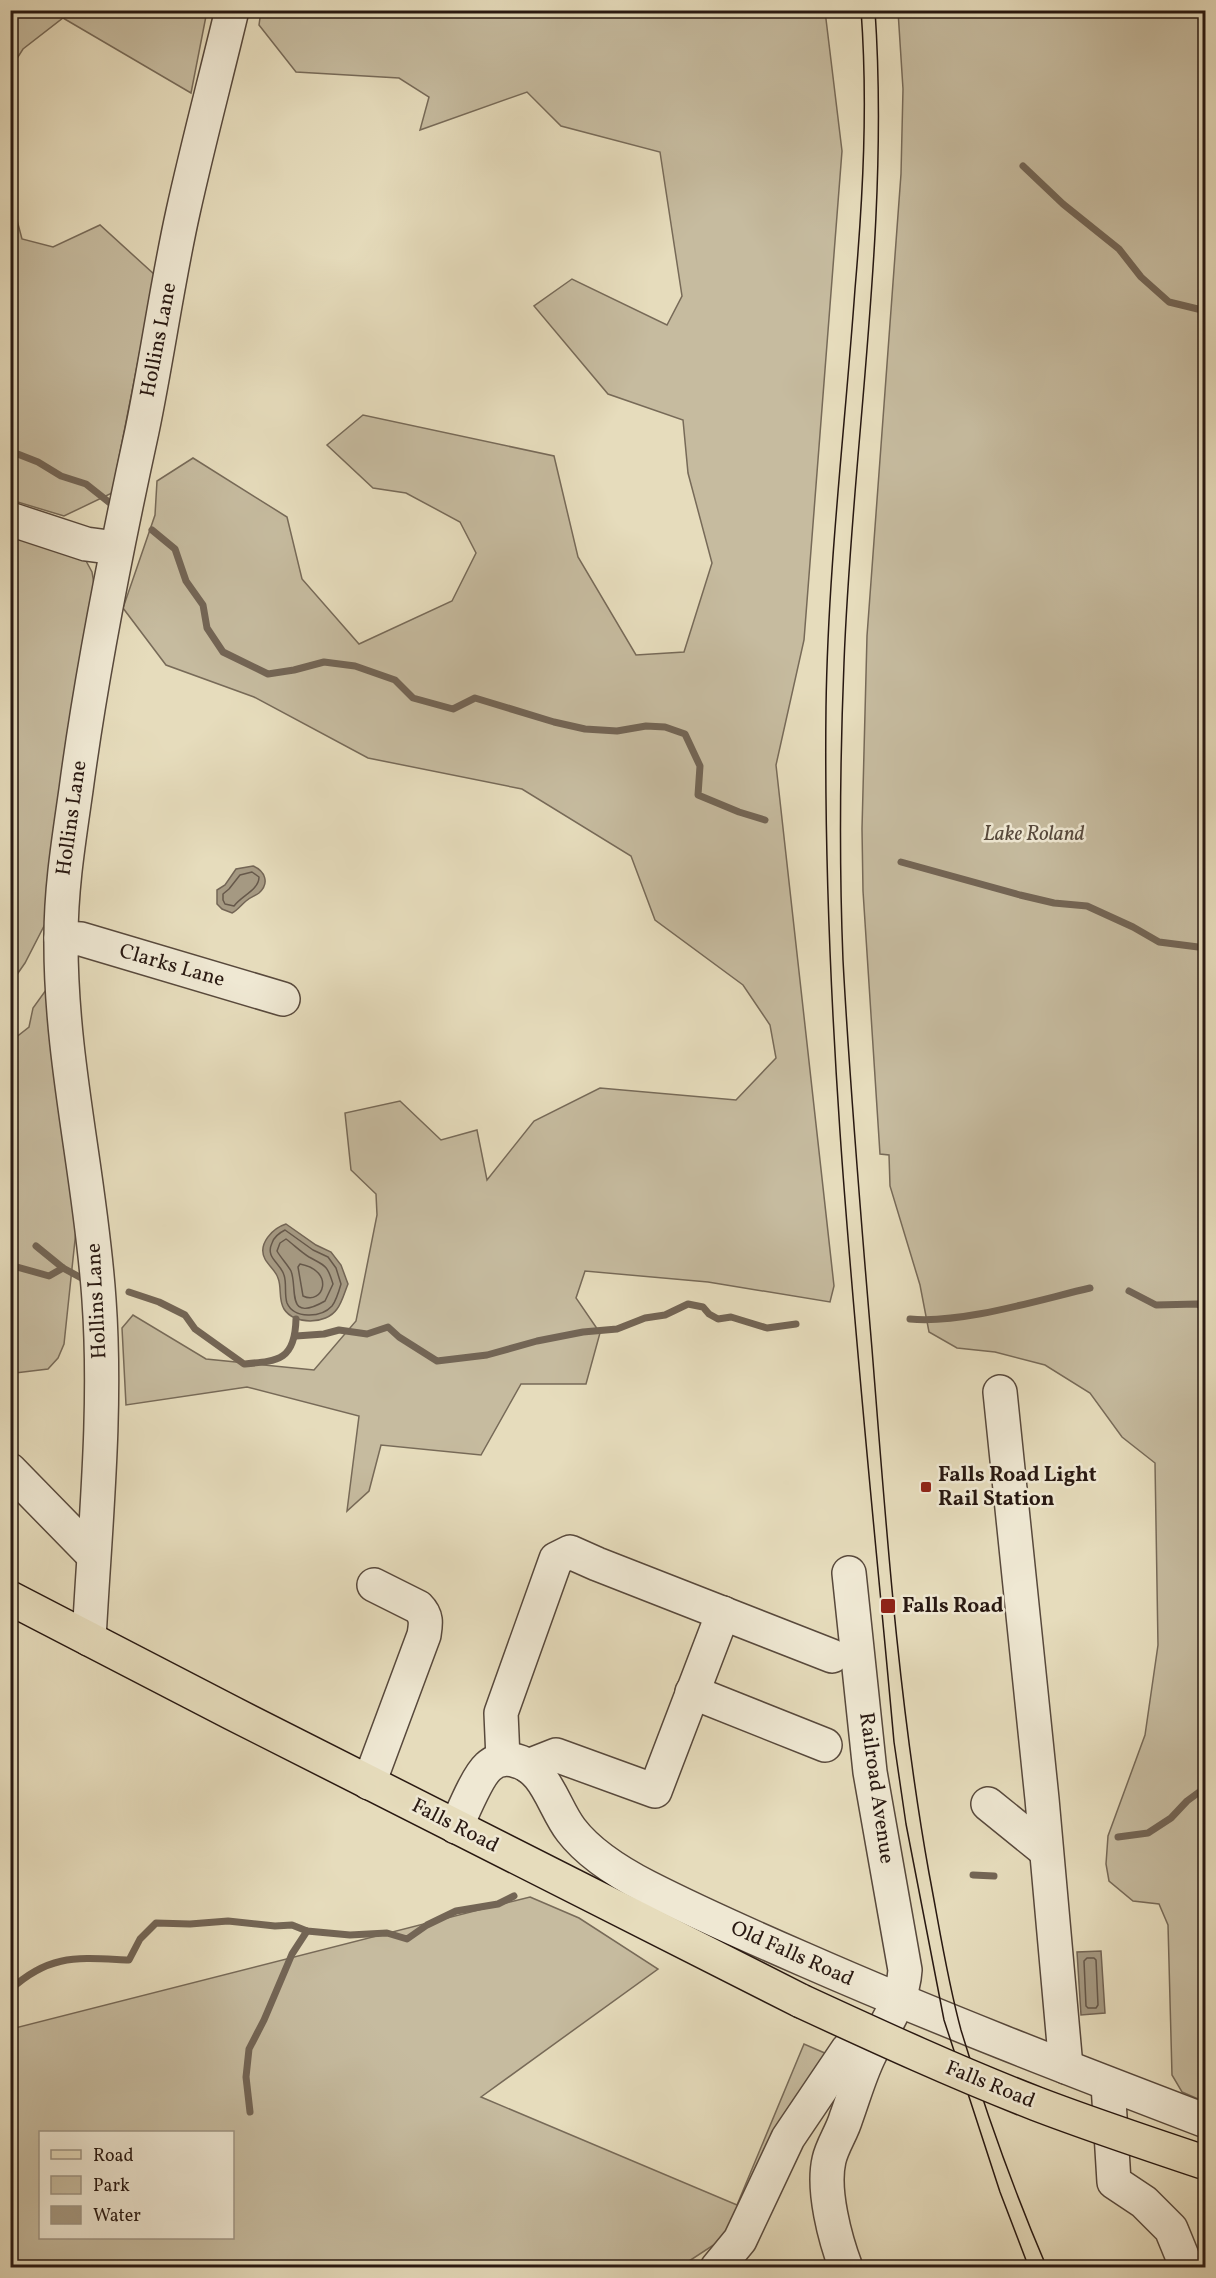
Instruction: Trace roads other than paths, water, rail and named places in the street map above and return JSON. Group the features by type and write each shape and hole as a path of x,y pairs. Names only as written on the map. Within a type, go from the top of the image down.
{"main road":[{"name":"Falls Road","path":"10,1598 369,1783 801,2001 932,2061 1035,2104 1206,2163"}],"street":[{"name":"Hollins Lane","path":"89,1639 100,1424 100,1302 90,1205 62,1005 63,874 93,672 116,548 153,378 182,214 232,10"},
{"path":"10,519 86,544 116,548"},
{"name":"Clarks Lane","path":"61,938 81,939 283,999"},
{"path":"1000,1392 1066,2067"},
{"path":"10,1470 93,1555"},
{"path":"515,1763 501,1713 555,1559 570,1552 832,1656"},
{"name":"Railroad Avenue","path":"846,2268 837,2246 831,2218 828,2160 870,2053 898,2001 904,1982 904,1959 870,1772 849,1573"},
{"path":"369,1783 424,1635 426,1622 424,1613 418,1608 374,1585"},
{"path":"456,1827 489,1766 556,1755 655,1791 723,1613"},
{"path":"692,1692 825,1745"},
{"name":"Old Falls Road","path":"515,1763 543,1779 553,1801 572,1831 592,1852 693,1911 898,2001 1200,2119"},
{"path":"988,1804 1046,1851"},
{"path":"717,2268 740,2240 788,2138 848,2049 870,2053"},
{"path":"1108,2084 1114,2182 1143,2202 1171,2229 1187,2268"}],"water":[{"path":"253,866 261,871 265,878 262,889 232,913 222,909 217,904 217,890 225,885 236,869"},
{"path":"286,1224 316,1245 331,1252 341,1265 348,1284 339,1306 325,1318 310,1321 295,1318 282,1305 278,1278 265,1259 263,1248 268,1237 276,1229"},
{"path":"1101,1951 1105,2013 1081,2015 1077,1952"}],"waterway":[{"path":"1023,166 1063,204 1119,249 1141,277 1169,302 1206,311"},
{"path":"10,451 38,462 61,476 86,484 110,503"},
{"path":"152,530 175,549 186,581 203,605 207,628 223,652 268,674 324,662 355,666 395,680 413,698 453,709 475,698 585,729 617,731 646,726 665,727 685,734 700,766 698,795 765,820"},
{"path":"901,862 1020,895 1054,903 1087,906 1159,942 1206,948"},
{"path":"36,1246 63,1268 85,1280"},
{"path":"10,1265 49,1276 63,1268"},
{"path":"910,1319 931,1320 976,1315 1090,1288"},
{"path":"1129,1291 1156,1305 1197,1304 1206,1308"},
{"path":"129,1292 159,1302 185,1315 195,1329 244,1364 283,1356 292,1343 296,1319"},
{"path":"296,1336 324,1334 339,1330 367,1334 388,1327 399,1337 437,1361 487,1355 537,1341 583,1332 617,1329 645,1318 665,1315 688,1304 703,1307 718,1319 731,1317 767,1328 796,1324"},
{"path":"1118,1837 1148,1833 1171,1818 1187,1801 1206,1787"},
{"path":"973,1875 994,1876"},
{"path":"10,1990 38,1969 66,1960 129,1960 140,1939 156,1923 190,1924 228,1921 275,1926 292,1925 307,1931 350,1935 387,1933 407,1939 427,1925 456,1911 498,1904 514,1896"},
{"path":"250,2112 246,2077 249,2049 292,1954 307,1931"}],"tram line":[{"path":"861,10 864,80 862,185 833,550 826,707 831,966 847,1225 894,1742 906,1824 944,2020 1000,2192 1029,2268"},
{"path":"875,10 878,173 874,255 848,581 841,774 843,960 856,1155 894,1612 909,1743 929,1873 947,1972 961,2030 1001,2150 1047,2268"}],"place":[{"name":"Falls Road Light Rail Station","path":"926,1487"},
{"name":"Falls Road","path":"888,1606"}],"park label":[{"name":"Lake Roland","path":"1034,834"}]}
